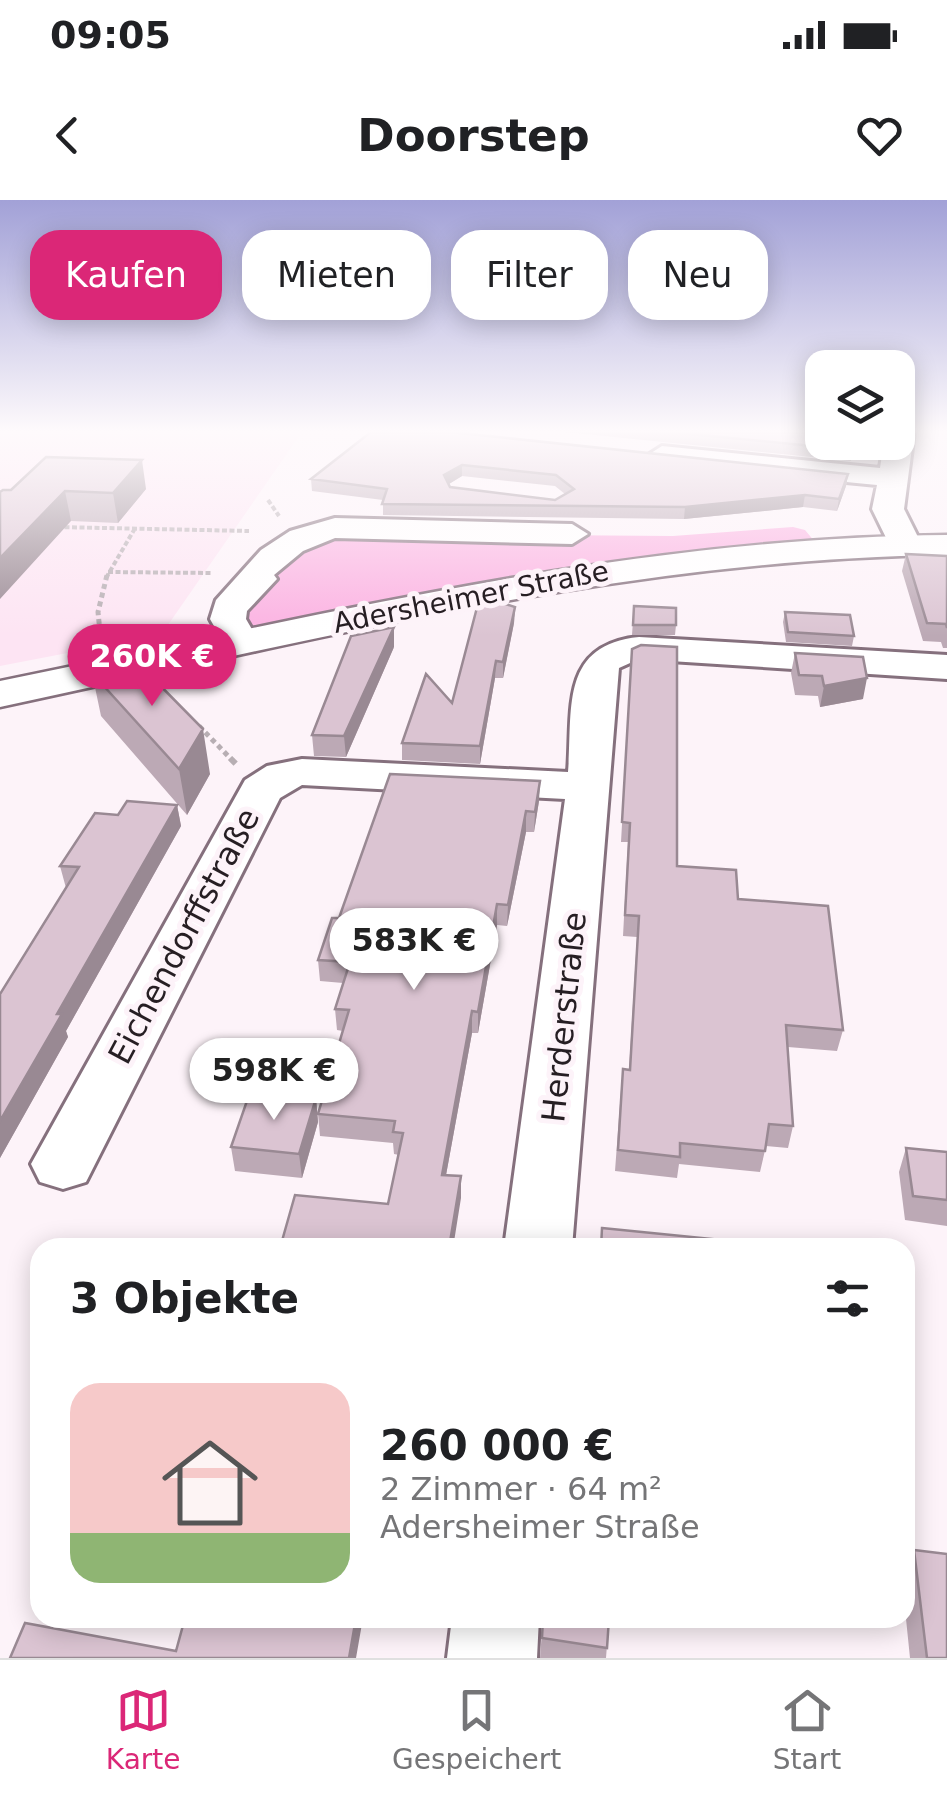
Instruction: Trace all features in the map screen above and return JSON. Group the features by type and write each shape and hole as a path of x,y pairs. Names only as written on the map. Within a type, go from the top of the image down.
{"main road":[{"name":"Adersheimer Straße","path":"0,694 658,561 748,551 947,545"}],"street":[{"path":"532,500 534,532"},
{"path":"889,500 888,509 905,545"},
{"path":"241,644 228,619 230,608 260,579 256,574 308,533 336,528 572,534"},
{"name":"Herderstraße","path":"539,1238 589,787 596,674 602,659 616,650 640,648 947,667"},
{"name":"Eichendorffstraße","path":"63,1164 262,790 273,780 302,772 589,787"},
{"path":"492,1658 495,1628"}],"path":[{"path":"51,527 308,533"},
{"path":"102,647 94,615 108,572 135,529"},
{"path":"108,572 256,574"},
{"path":"187,714 241,769 273,780"}],"shaded area":[{"path":"0,500 255,500 161,635 0,666"},
{"path":"793,527 805,530 820,548 241,643 230,608 308,533 673,536"}],"building":[{"path":"0,500 56,500 0,558"},
{"path":"383,500 755,500 685,507 382,504"},
{"path":"906,554 947,556 947,628 946,624 927,623"},
{"path":"480,596 515,607 503,662 496,661 480,746 402,743 426,674 452,703"},
{"path":"634,606 676,608 676,625 633,625"},
{"path":"785,612 850,615 854,636 788,632"},
{"path":"394,627 344,736 312,735 351,636"},
{"path":"641,645 677,647 677,866 736,870 738,899 828,906 843,1030 786,1025 793,1126 769,1124 765,1151 680,1143 680,1157 618,1150 623,1069 630,1070 639,916 625,915 630,823 622,822 632,649"},
{"path":"795,653 863,657 867,678 824,686 822,676 799,675"},
{"path":"136,661 203,729 179,769 92,673"},
{"path":"390,774 540,781 535,812 526,811 508,905 497,904 478,1012 472,1011 442,1175 461,1176 451,1238 283,1238 295,1195 388,1204 403,1133 393,1132 395,1121 318,1114 349,1010 335,1009 350,962 318,960 332,918 339,918"},
{"path":"127,801 177,805 0,1121 0,994 79,867 60,866 95,813 118,815"},
{"path":"250,1092 316,1098 299,1154 231,1147"},
{"path":"906,1148 947,1152 947,1200 913,1196"},
{"path":"602,1228 702,1238 602,1238"},
{"path":"915,1550 947,1554 947,1658 927,1658"},
{"path":"25,1623 30,1628 52,1628 176,1651 182,1628 354,1628 349,1658 10,1658"},
{"path":"542,1628 608,1628 607,1648 542,1638"}]}
